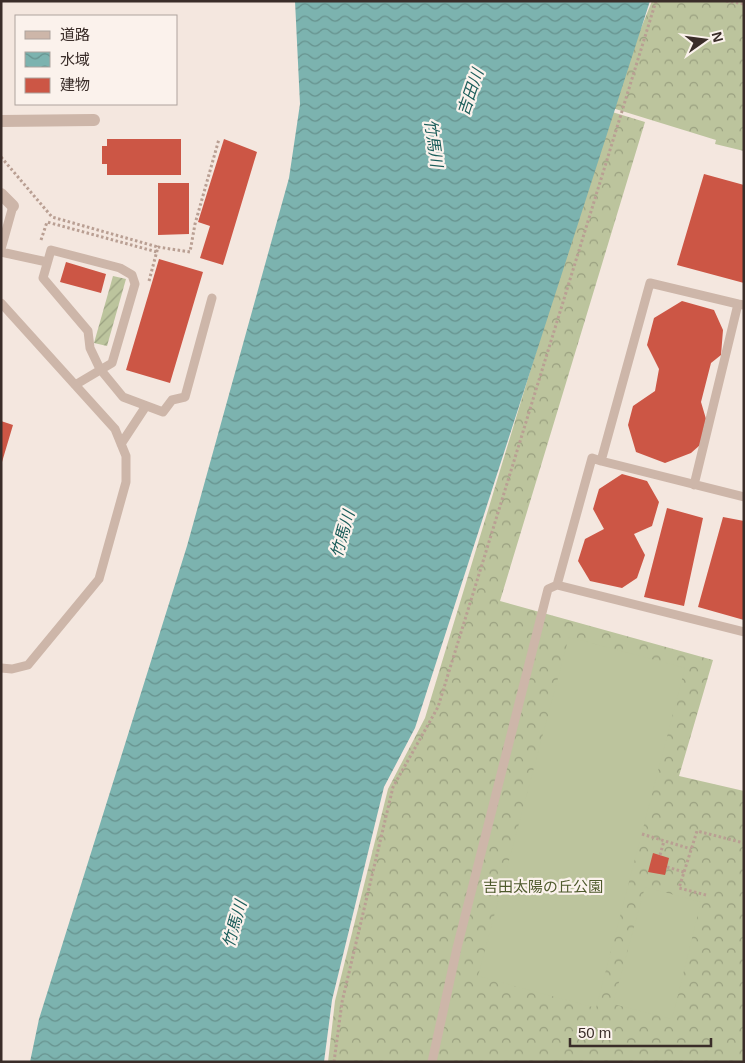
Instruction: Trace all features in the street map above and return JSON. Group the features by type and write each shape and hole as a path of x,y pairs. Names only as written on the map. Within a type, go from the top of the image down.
{"street":[{"path":"1,120 94,120"},
{"path":"1,194 12,206"}],"lane":[{"path":"12,206 1,250 34,260 48,262"},
{"path":"75,385 100,369 112,362 134,284 132,275 120,268 51,250 43,278 88,331 90,348 100,369 123,397 163,412 172,400 184,397 212,298"},
{"path":"602,461 650,283 741,304 694,485"},
{"path":"1,302 115,429 126,456 126,482 99,579 28,665 12,669 1,668"},
{"path":"121,444 146,406"},
{"path":"557,585 592,458 744,497"},
{"path":"432,1062 457,948 548,589 557,585 744,632"}],"path":[{"path":"334,1062 342,1002 393,787 438,707 656,1"},
{"path":"726,1 744,4"},
{"path":"1,157 52,217 158,247 190,252 195,224 220,140"},
{"path":"34,260 47,222 157,252"},
{"path":"147,288 158,247"},
{"path":"706,895 679,888 697,831 744,844"},
{"path":"642,834 691,849"},
{"path":"660,855 664,841"},
{"path":"667,867 684,872"}],"green space":[{"path":"652,1 744,1 744,151 715,144 716,140 609,107"},
{"name":"吉田太陽の丘公園","path":"609,111 645,122 500,601 713,660 679,776 744,791 744,1062 328,1062 335,1001 388,789 425,718"},
{"path":"113,276 126,279 107,346 94,343"},
{"path":"569,637 685,668 596,1008 478,976"},
{"path":"645,887 701,902 672,1019 613,1004"}],"water":[{"path":"295,1 650,1 415,728 384,787 332,1000 324,1062 30,1062 39,1019 187,546 289,178 300,104"}],"building":[{"path":"107,139 181,139 181,175 107,175 107,164 102,164 102,146 107,146"},
{"path":"224,139 257,152 223,265 200,258 210,226 198,222"},
{"path":"704,174 744,185 744,283 677,265"},
{"path":"158,183 189,183 189,234 158,235"},
{"path":"159,259 203,272 170,383 126,370"},
{"path":"66,262 106,274 101,293 60,282"},
{"path":"682,301 714,310 723,330 721,355 711,363 701,402 706,419 700,445 691,453 665,463 636,452 628,425 633,406 655,391 659,369 647,345 654,318"},
{"path":"1,421 13,425 2,462 1,462"},
{"path":"622,474 647,481 659,502 652,526 634,534 645,555 637,578 622,588 590,581 578,561 585,539 604,529 593,509 599,489"},
{"path":"667,508 703,518 684,606 644,597"},
{"path":"723,517 744,521 744,620 698,607"},
{"path":"653,853 669,858 665,875 648,872"}],"water label":[{"name":"吉田川","path":"470,92"},
{"name":"竹馬川","path":"434,143"},
{"name":"竹馬川","path":"342,534"},
{"name":"竹馬川","path":"234,924"}]}
